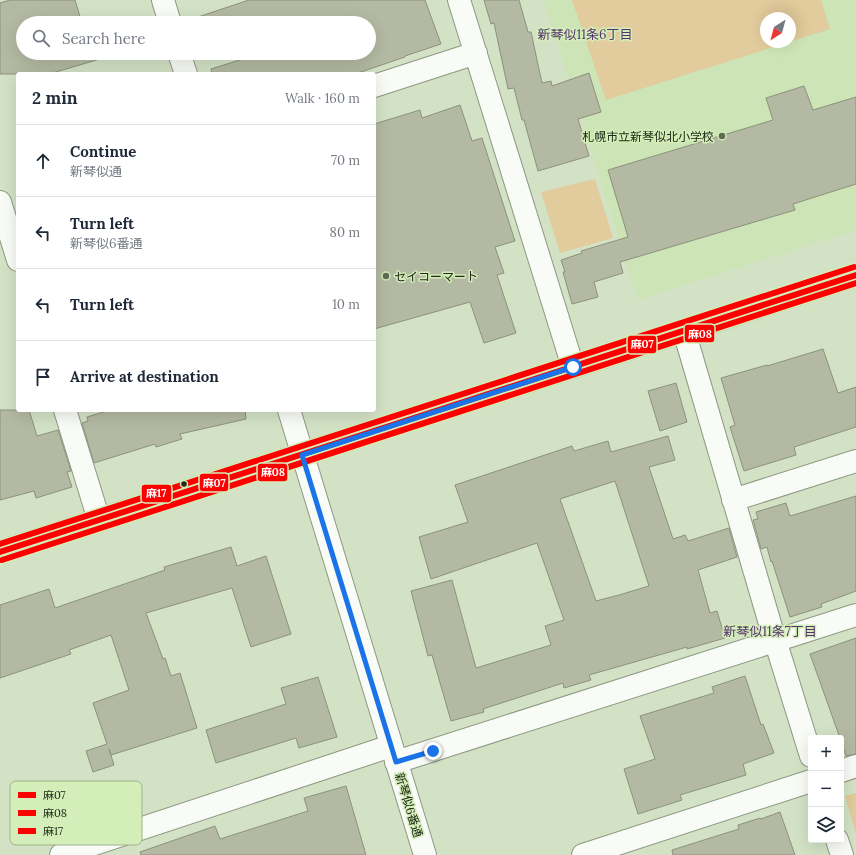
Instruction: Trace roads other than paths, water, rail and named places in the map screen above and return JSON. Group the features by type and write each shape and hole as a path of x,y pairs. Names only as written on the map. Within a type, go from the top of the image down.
{"street":[{"path":"165,0 168,16"},
{"path":"459,0 573,367"},
{"path":"376,85 476,53"},
{"path":"181,60 185,72"},
{"path":"5,205 16,252"},
{"path":"0,552 856,276"},
{"path":"684,331 733,500 808,746"},
{"path":"66,412 99,520"},
{"name":"新琴似6番通","path":"289,412 424,855"},
{"path":"733,500 856,461"},
{"path":"142,830 775,640 856,614"},
{"path":"844,770 856,766"},
{"path":"583,855 808,782"},
{"path":"838,843 842,855"},
{"path":"61,855 94,845"}],"place":[{"name":"札幌市立新琴似北小学校","path":"722,136"},
{"name":"セイコーマート","path":"386,276"}],"district":[{"name":"新琴似11条6丁目","path":"585,34"},
{"name":"新琴似11条7丁目","path":"770,631"}]}
